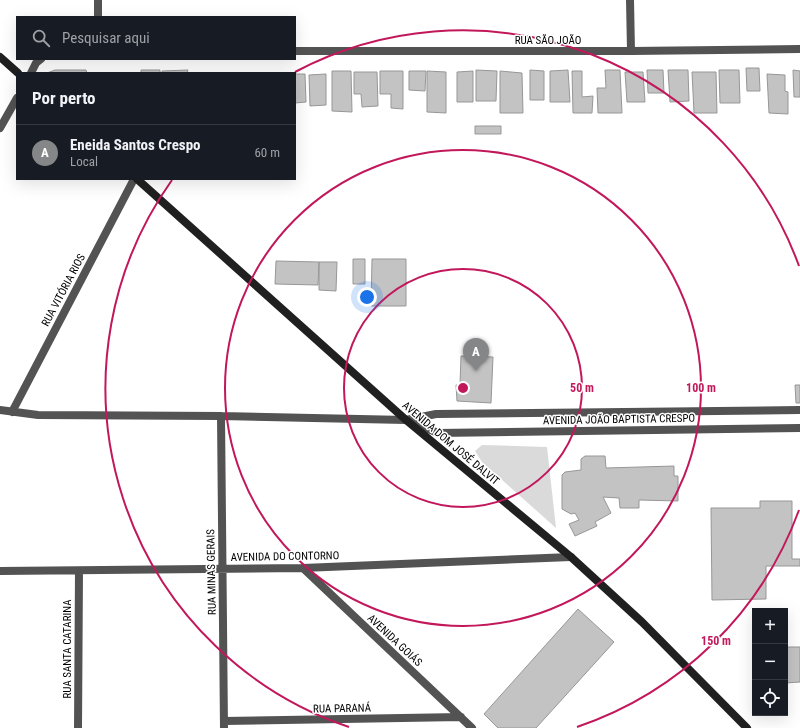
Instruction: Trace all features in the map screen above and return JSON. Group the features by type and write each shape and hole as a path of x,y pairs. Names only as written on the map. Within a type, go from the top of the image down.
{"street":[{"path":"98,0 98,16"},
{"path":"630,0 631,50"},
{"name":"RUA SÃO JOÃO","path":"296,50 800,49"},
{"path":"0,57 17,72"},
{"path":"32,72 36,63 40,60"},
{"path":"0,128 16,100"},
{"name":"RUA VITÓRIA RIOS","path":"12,412 134,180"},
{"name":"AVENIDA DOM JOSÉ DALVIT","path":"136,180 406,420 570,557 642,622 747,728"},
{"path":"0,410 38,415 221,416 406,420"},
{"name":"AVENIDA JOÃO BAPTISTA CRESPO","path":"406,420 436,414 800,410"},
{"path":"0,415 12,412"},
{"name":"RUA MINAS GERAIS","path":"221,416 224,724"},
{"name":"AVENIDA JOÃO BAPTISTA CRESPO","path":"406,420 438,433 800,428"},
{"name":"AVENIDA DO CONTORNO","path":"0,571 303,568 570,557"},
{"name":"AVENIDA GOIÁS","path":"303,568 472,728"},
{"name":"RUA SANTA CATARINA","path":"78,728 79,571"},
{"name":"RUA PARANÁ","path":"224,724 461,717"}],"shaded area":[{"path":"482,445 547,447 556,528 482,462 475,451"}],"building":[{"path":"746,68 759,68 760,91 747,91"},
{"path":"55,70 86,70 87,72 50,72"},
{"path":"141,70 160,70 160,72 141,72"},
{"path":"188,70 187,72 162,71"},
{"path":"476,70 497,71 496,101 476,101"},
{"path":"530,70 544,71 544,100 530,100"},
{"path":"568,70 570,102 550,102 550,71"},
{"path":"605,70 620,70 622,113 598,113 597,88 606,88"},
{"path":"647,70 663,70 664,93 648,93"},
{"path":"668,70 688,70 689,101 670,102"},
{"path":"719,70 739,70 740,103 720,103"},
{"path":"793,70 800,71 800,97 794,97"},
{"path":"332,71 351,71 352,112 332,111"},
{"path":"380,71 403,71 403,109 391,108 391,94 380,94"},
{"path":"409,71 426,71 425,91 409,90"},
{"path":"427,71 446,72 446,113 427,112"},
{"path":"473,71 473,102 457,102 457,72"},
{"path":"500,71 522,73 523,113 500,113"},
{"path":"572,71 582,71 582,97 593,96 592,113 573,113"},
{"path":"354,72 377,72 378,106 362,107 361,94 354,94"},
{"path":"625,72 643,72 645,102 627,102"},
{"path":"692,72 716,72 717,113 694,113"},
{"path":"296,74 305,74 306,102 296,103"},
{"path":"326,74 326,105 310,106 309,75"},
{"path":"767,74 785,75 785,91 788,92 788,114 769,113"},
{"path":"475,126 501,126 501,134 475,134"},
{"path":"353,259 365,259 365,284 353,284"},
{"path":"372,259 406,259 406,306 371,306"},
{"path":"276,261 319,262 318,285 275,284"},
{"path":"319,262 337,262 336,291 319,290"},
{"path":"461,356 493,357 491,403 457,401 456,385 460,385"},
{"path":"795,385 800,385 800,403 796,403"},
{"path":"585,456 605,456 606,468 674,466 674,476 678,476 678,501 639,500 639,508 620,508 619,498 603,497 611,513 595,522 597,526 575,536 569,524 579,520 575,513 571,514 562,509 562,475 565,472 581,470 581,459"},
{"path":"760,501 792,501 792,559 800,559 800,566 766,566 766,599 712,600 711,508 760,508"},
{"path":"578,609 614,642 536,728 498,728 484,714"},
{"path":"788,647 800,647 800,682 788,683"}],"place":[{"name":"Eneida Santos Crespo","path":"476,371"}]}
